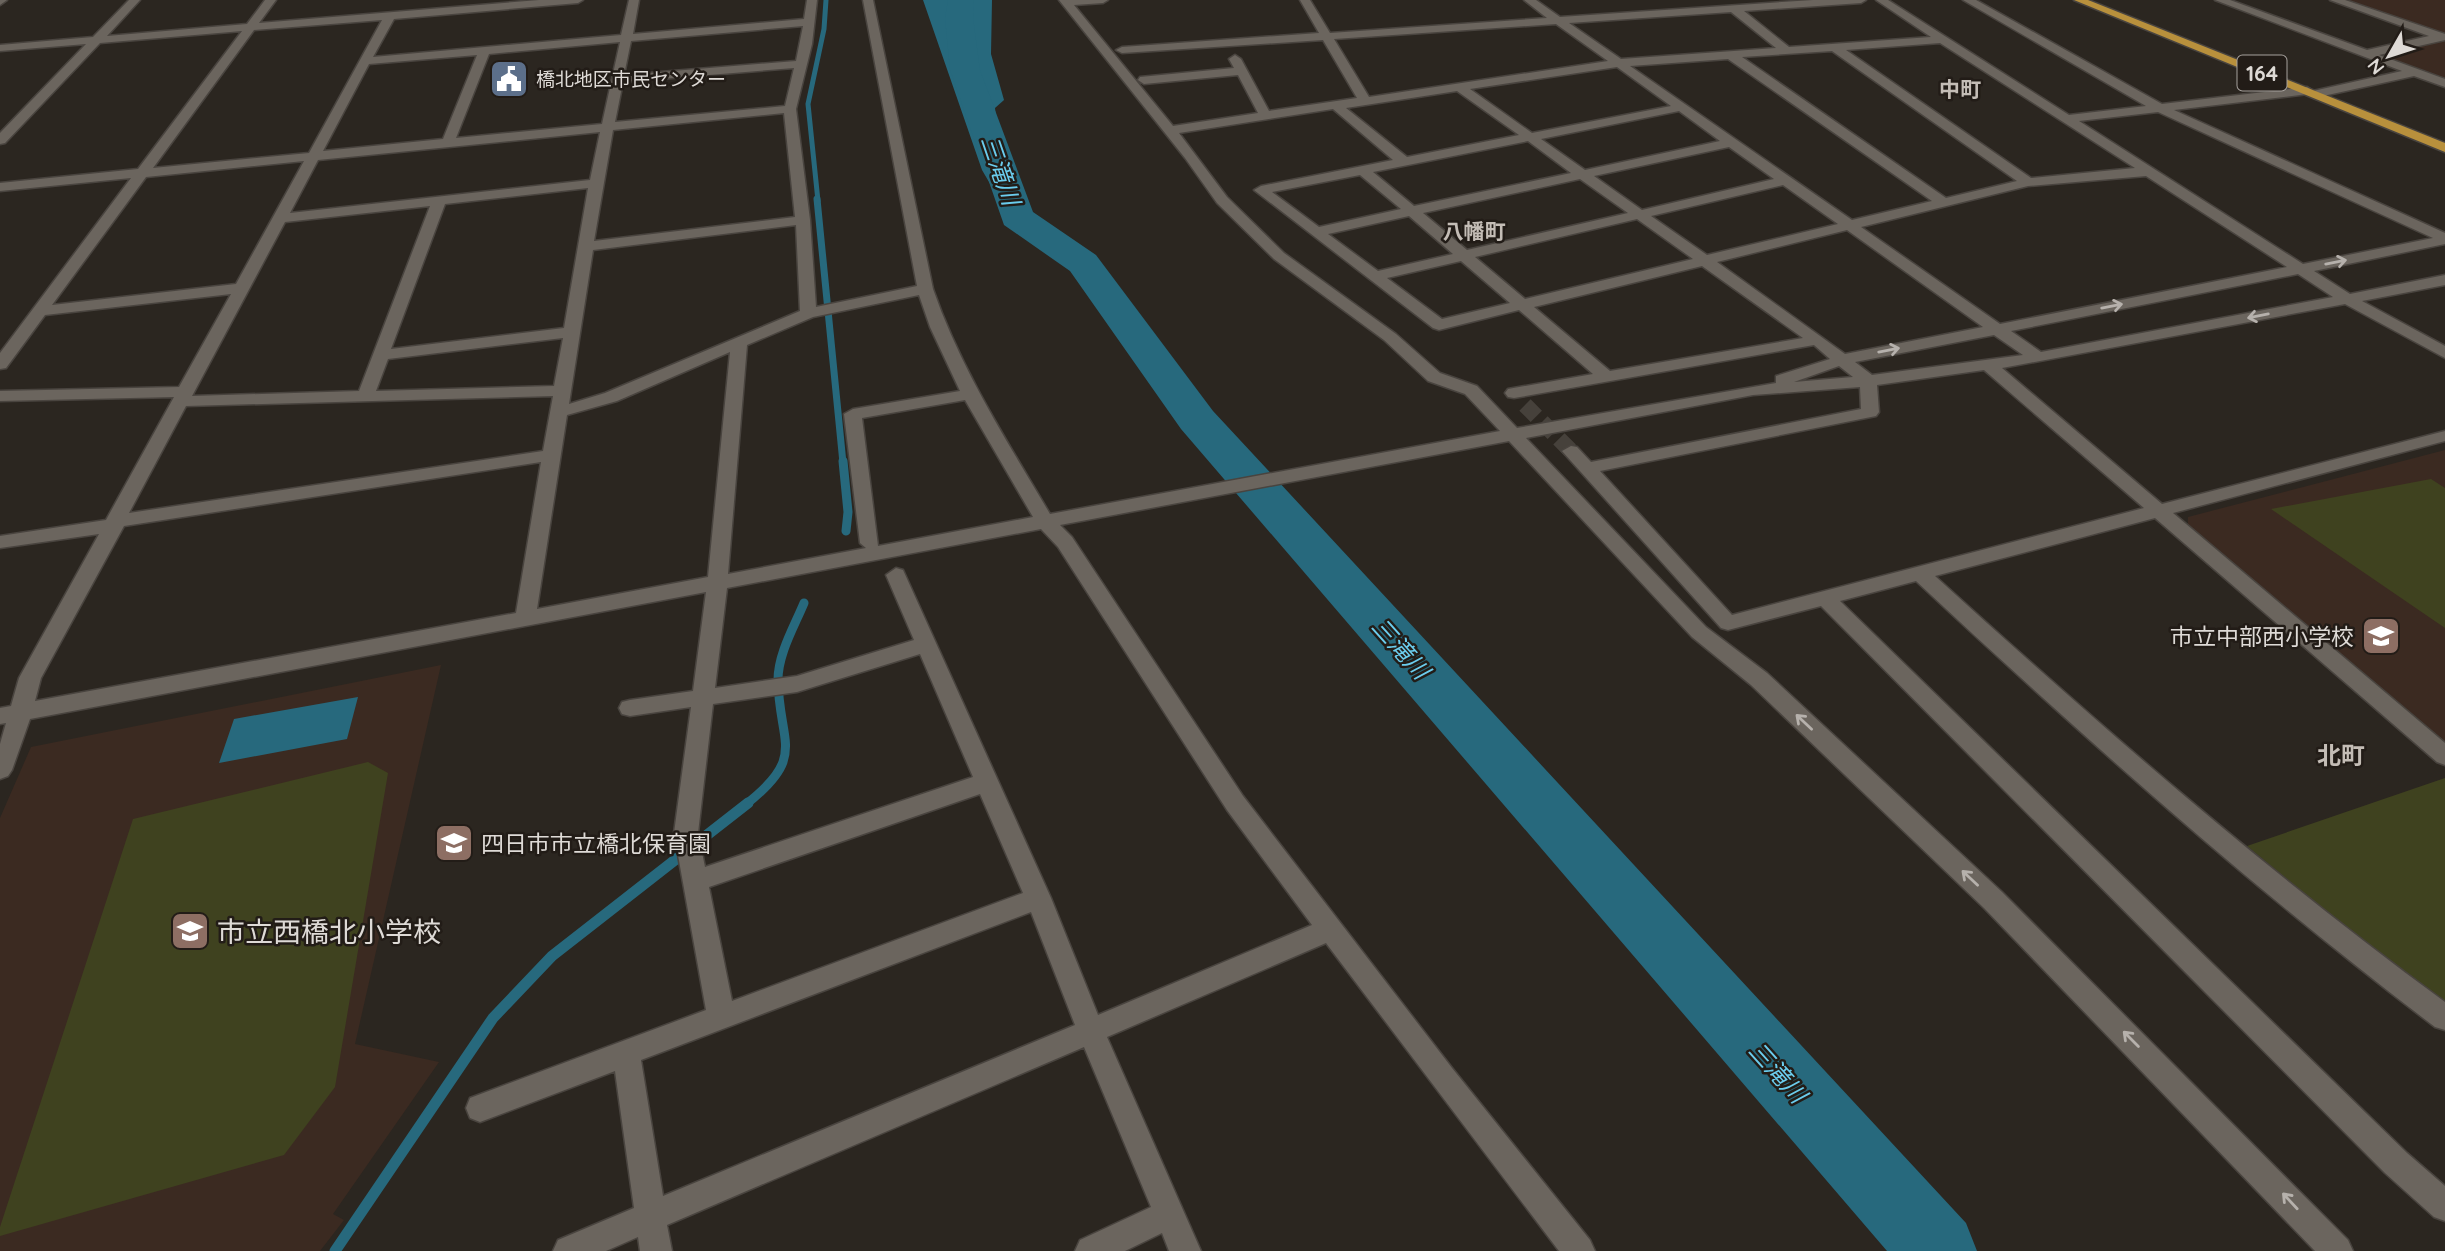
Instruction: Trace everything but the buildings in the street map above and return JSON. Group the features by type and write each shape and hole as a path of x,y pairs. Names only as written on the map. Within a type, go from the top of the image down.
{"highway":[{"name":"164","path":"2079,0 2445,148"}],"street":[{"path":"0,140 135,0"},
{"path":"0,364 271,0"},
{"path":"0,48 578,0"},
{"path":"525,620 596,183 634,0"},
{"path":"811,0 809,22 790,109 812,312"},
{"path":"867,0 925,289 938,327 970,394 1235,803 1575,1250"},
{"path":"1065,1 1103,0"},
{"path":"1305,0 1365,101"},
{"path":"1529,0 2038,358"},
{"path":"1673,0 1687,12"},
{"path":"1122,50 1861,0"},
{"path":"1881,0 2346,298 2445,353"},
{"path":"1968,0 2159,108 2445,239"},
{"path":"2220,0 2445,83"},
{"path":"2335,0 2441,37 2366,54"},
{"path":"1065,1 1170,130 1222,200 1279,256 1390,337 1434,377 1471,390 1699,632 1759,679 1993,900 2337,1251"},
{"path":"1734,9 1787,51"},
{"path":"0,770 10,715 390,15"},
{"path":"365,61 809,22"},
{"path":"1170,130 1620,63 1945,39"},
{"path":"1226,43 1265,116"},
{"path":"1834,47 2028,182"},
{"path":"448,143 485,50"},
{"path":"1731,55 1943,202"},
{"path":"617,79 800,64"},
{"path":"1144,79 1242,71"},
{"path":"2068,119 2310,92 2414,72"},
{"path":"1459,87 1817,341 1868,381 1870,412 1588,468"},
{"path":"1335,105 1404,162"},
{"path":"1683,107 1261,190 1439,325 2028,182 2151,172"},
{"path":"0,187 790,109"},
{"path":"1316,232 1732,142"},
{"path":"1363,170 1608,377"},
{"path":"1376,276 1787,180"},
{"path":"281,218 596,183"},
{"path":"365,397 439,200"},
{"path":"586,246 803,220"},
{"path":"1754,390 1842,360 2445,239"},
{"path":"10,715 1754,390 1868,381 2038,358 2445,280"},
{"path":"38,311 242,288"},
{"path":"560,412 611,397 812,312 925,289"},
{"path":"380,355 573,332"},
{"path":"1525,405 1514,393 1817,341"},
{"path":"721,1017 686,833 717,585 739,343"},
{"path":"1987,364 2445,756"},
{"path":"0,396 365,397 563,391"},
{"path":"870,543 853,414 970,394"},
{"path":"1571,451 1727,623 2445,436"},
{"path":"0,542 552,455"},
{"path":"1920,573 2108,746 2358,955 2445,1018"},
{"path":"896,575 1038,898 1091,1031 1185,1251"},
{"path":"1825,598 2386,1153 2445,1206"},
{"path":"630,708 797,684 926,644"},
{"path":"694,876 987,782"},
{"path":"480,1108 1038,898"},
{"path":"569,1251 1332,929"},
{"path":"626,1053 656,1251"},
{"path":"1091,1251 1169,1214"}],"shaded area":[{"path":"2342,0 2445,0 2445,35"},
{"path":"2445,41 2445,80 2380,55"},
{"name":"市立中部西小学校","path":"2445,450 2445,746 2188,525 2188,517"},
{"name":"市立西橋北小学校","path":"441,665 355,1044 439,1062 333,1214 344,1220 320,1251 0,1251 0,818 31,747"}],"green space":[{"path":"2431,479 2445,488 2445,628 2271,509"},
{"path":"368,762 388,773 335,1087 284,1155 0,1236 0,1227 133,819"},
{"path":"2445,778 2445,1002 2379,955 2247,846"}],"water":[{"path":"923,0 992,0 991,54 1004,100 995,108 1006,211 982,170"},
{"path":"358,697 347,739 219,763 234,719"}],"waterway":[{"path":"818,201 808,104 824,29 826,0"},
{"name":"三滝川","path":"961,0 959,18 965,70 1017,217 1083,263 1197,420 1938,1251"},
{"path":"817,199 843,463"},
{"path":"843,461 848,512 846,531"},
{"path":"745,805 765,788 777,774 783,761 786,748 779,702 779,670 787,641 804,603"},
{"path":"335,1251 493,1018 552,956 748,803"}],"tunnel":[{"path":"1525,405 1571,451"}],"place":[{"name":"橋北地区市民センター","path":"509,79"},
{"name":"市立中部西小学校","path":"2381,636"},
{"name":"四日市市立橋北保育園","path":"454,843"},
{"name":"市立西橋北小学校","path":"190,931"}],"district":[{"name":"中町","path":"1960,89"},
{"name":"八幡町","path":"1474,231"},
{"name":"北町","path":"2341,755"}]}
